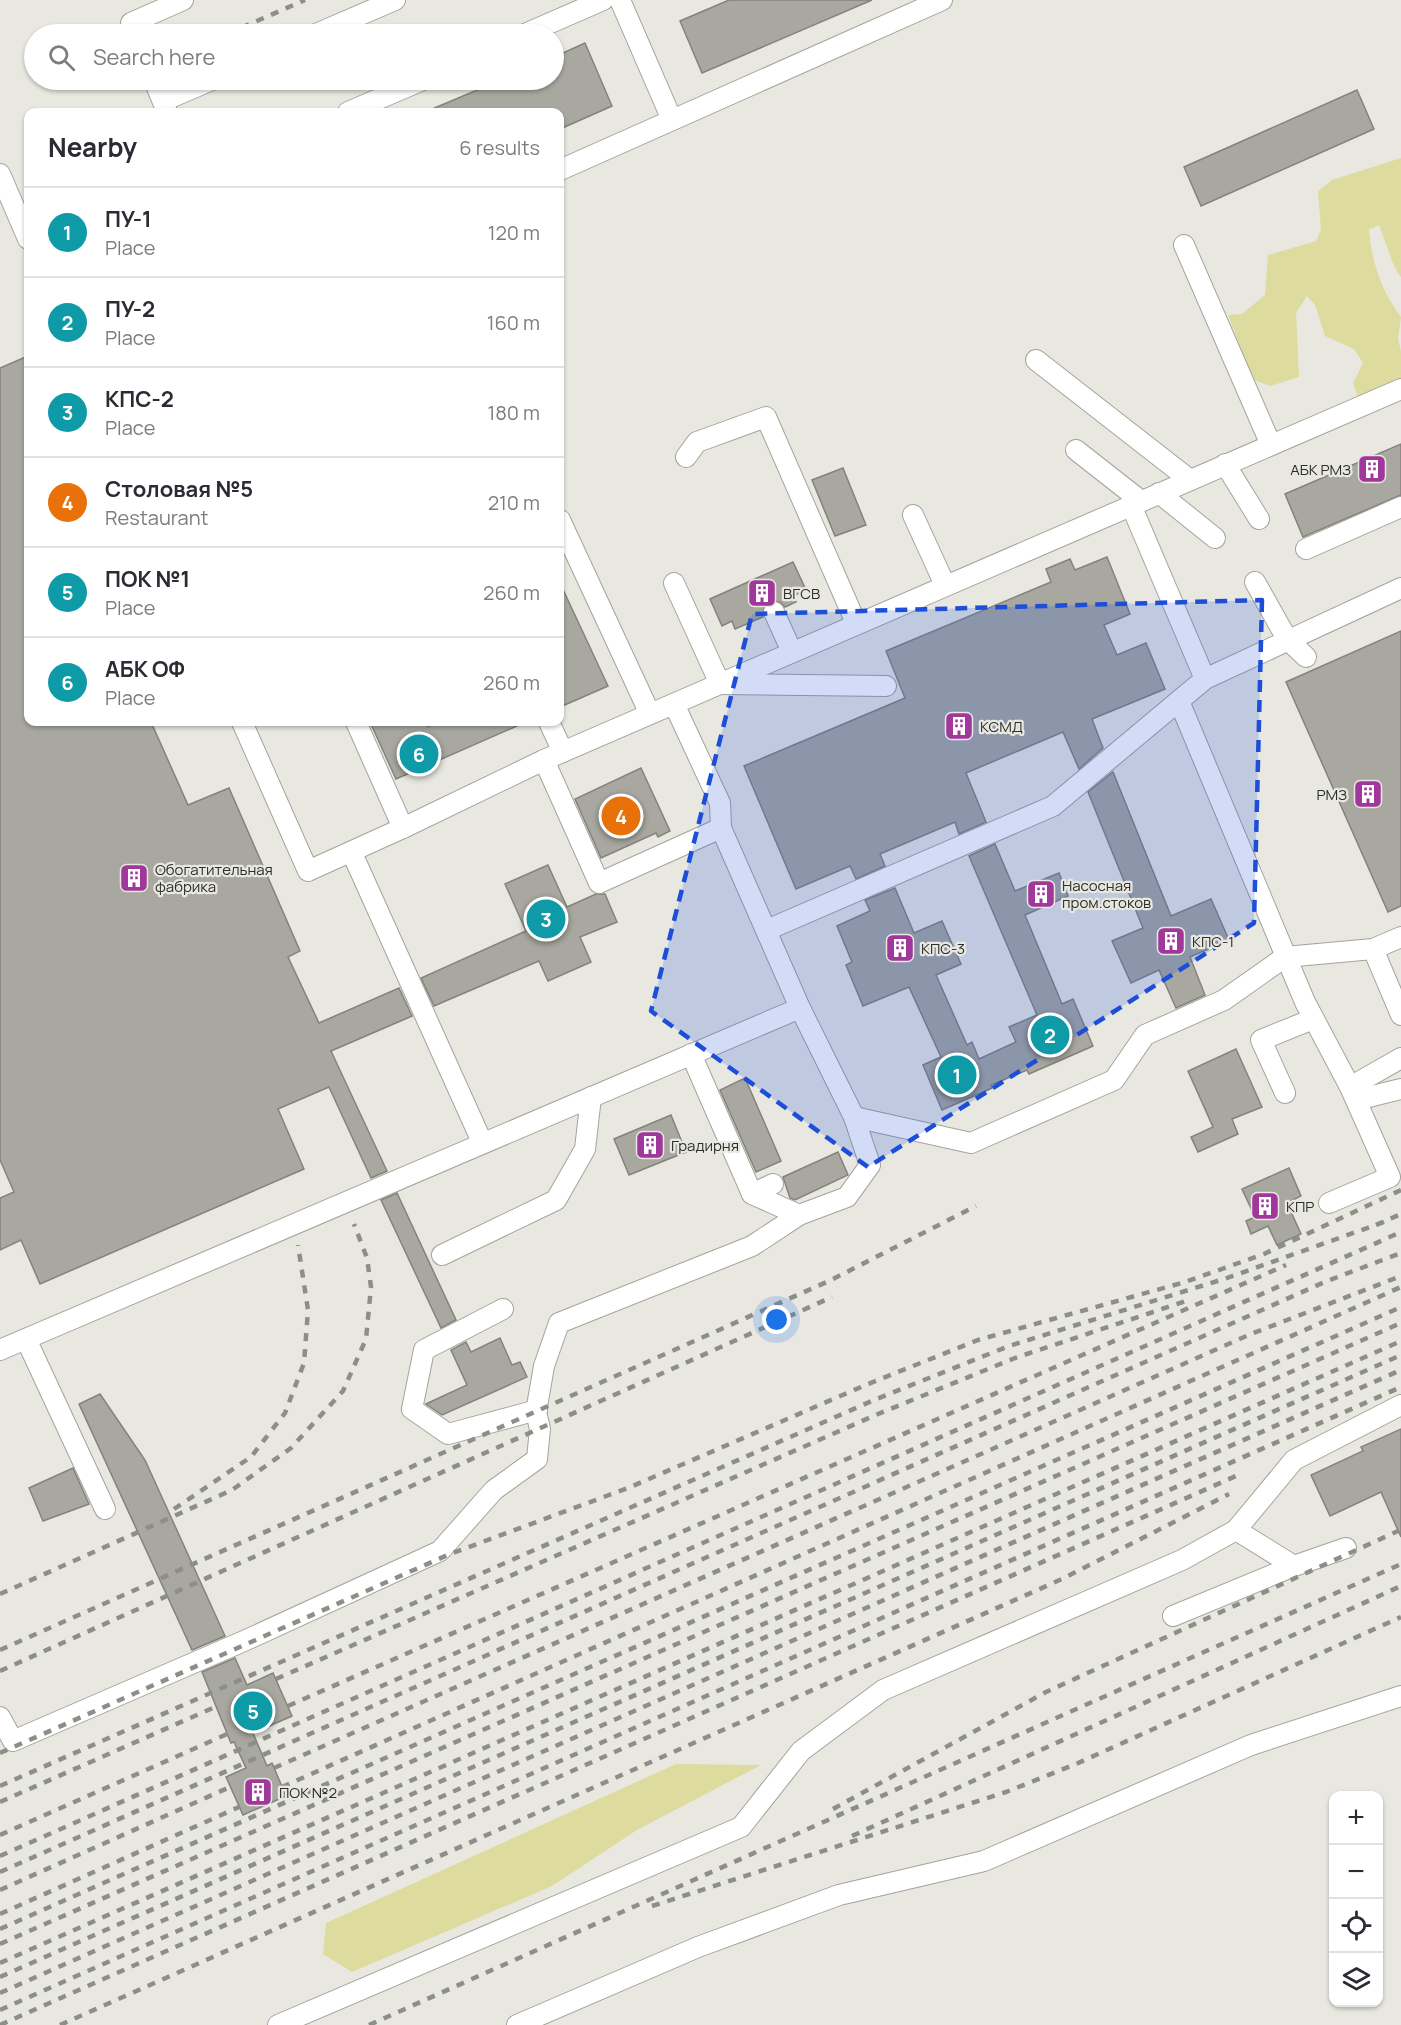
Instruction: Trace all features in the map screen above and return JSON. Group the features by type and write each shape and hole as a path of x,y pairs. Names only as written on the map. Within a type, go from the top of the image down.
{"lane":[{"path":"131,24 183,0"},
{"path":"339,24 395,0"},
{"path":"548,24 603,0"},
{"path":"620,0 672,120"},
{"path":"564,168 940,1"},
{"path":"158,90 165,107 195,90"},
{"path":"357,108 400,90"},
{"path":"0,174 24,229"},
{"path":"1184,245 1271,445"},
{"path":"1036,360 1190,480"},
{"path":"244,726 308,871 562,752 1401,389"},
{"path":"686,457 697,442 766,417 856,623"},
{"path":"1076,450 1144,500 1215,538"},
{"path":"1225,464 1259,519"},
{"path":"1144,500 1205,679"},
{"path":"1306,549 1401,507"},
{"path":"913,515 945,585"},
{"path":"564,529 650,714"},
{"path":"1255,582 1287,639 1306,657"},
{"path":"675,583 720,684"},
{"path":"767,930 1053,807 1205,679 1401,588"},
{"path":"774,612 792,652"},
{"path":"720,684 886,686"},
{"path":"1179,701 1285,957 1313,1019 1353,1094 1390,1178 1329,1203"},
{"path":"0,1717 13,1741 244,1641 440,1551 494,1490 537,1459 540,1429 537,1410 544,1366 559,1323 752,1246 799,1215 847,1197 870,1165 854,1117 800,1008 721,828 720,802 674,704"},
{"path":"358,726 403,828"},
{"path":"551,726 562,752"},
{"path":"544,760 599,883 721,828"},
{"path":"352,852 482,1142"},
{"path":"854,1117 971,1143 1114,1080 1145,1035 1224,1000 1285,957 1373,949 1401,937"},
{"path":"1373,949 1401,1015"},
{"path":"0,1349 800,1008"},
{"path":"1285,1093 1261,1040 1313,1019"},
{"path":"691,1054 752,1194 799,1215"},
{"path":"1353,1094 1401,1058"},
{"path":"1353,1094 1401,1089"},
{"path":"442,1254 556,1200 585,1149 591,1097"},
{"path":"752,1194 773,1184"},
{"path":"503,1310 424,1350 412,1409 448,1434 537,1410"},
{"path":"26,1339 105,1509"},
{"path":"278,2025 741,1827 801,1751 882,1690 1182,1560 1236,1530 1294,1460 1401,1405"},
{"path":"1236,1530 1294,1566"},
{"path":"1173,1616 1294,1566 1346,1548"},
{"path":"517,2025 698,1947 839,1895 984,1862 1251,1745 1401,1696"}],"highlighted area":[{"path":"1262,600 1254,923 868,1167 651,1011 752,614"}],"shaded area":[{"path":"1401,158 1401,277 1392,261 1379,225 1369,230 1372,254 1379,276 1388,297 1401,317 1398,338 1401,352 1401,382 1358,397 1353,383 1363,363 1354,349 1325,336 1315,305 1307,296 1296,313 1299,377 1270,386 1252,379 1228,315 1242,314 1265,295 1268,255 1316,241 1321,230 1318,191 1332,180"},
{"path":"676,1764 761,1765 637,1830 552,1886 352,1972 323,1954 326,1923"}],"building":[{"path":"729,0 872,0 702,73 680,21"},
{"path":"585,43 612,106 564,127 564,108 434,108 477,90 564,90 564,52"},
{"path":"1357,90 1374,129 1201,206 1184,167"},
{"name":"Обогатительная фабрика","path":"24,358 24,726 153,726 188,805 229,788 300,951 288,957 319,1023 399,988 412,1016 331,1051 387,1171 371,1178 329,1087 278,1109 304,1169 40,1284 21,1240 0,1250 0,1198 14,1192 0,1160 0,368"},
{"name":"АБК РМЗ","path":"1401,444 1401,495 1303,537 1285,494"},
{"path":"843,468 866,525 835,536 812,480"},
{"name":"КСМД","path":"1107,557 1130,614 1104,625 1117,655 1146,643 1165,689 1092,719 1103,748 1079,769 1063,732 966,773 986,822 959,834 955,822 880,854 885,866 856,879 850,866 796,889 744,766 905,698 886,651 1051,582 1046,569 1070,559 1075,570"},
{"name":"ВГСВ","path":"793,562 806,590 793,596 796,602 785,607 780,602 770,601 764,606 763,617 735,629 732,621 722,626 710,599"},
{"path":"564,592 608,686 564,705"},
{"name":"РМЗ","path":"1401,631 1401,906 1388,912 1286,682"},
{"path":"372,726 517,726 396,779"},
{"path":"641,768 670,831 658,837 656,833 601,858 575,799"},
{"path":"1113,772 1171,916 1211,899 1229,940 1190,957 1205,995 1176,1008 1159,970 1131,983 1112,941 1143,928 1088,792"},
{"path":"995,844 1015,891 1059,873 1068,896 1025,915 1062,1004 1073,999 1093,1046 1029,1074 1027,1070 991,1085 992,1088 942,1110 923,1065 941,1057 909,987 863,1006 846,965 852,962 837,926 870,911 865,900 895,888 914,933 942,921 961,964 936,975 967,1045 972,1042 979,1059 1016,1042 1009,1027 1037,1015 969,856"},
{"path":"548,865 567,907 596,894 605,894 617,922 580,937 591,962 548,981 539,961 434,1006 421,978 526,931 505,884"},
{"path":"1236,1049 1262,1107 1232,1119 1238,1134 1198,1152 1191,1137 1213,1127 1188,1071"},
{"path":"745,1078 781,1161 756,1172 720,1090"},
{"name":"Градирня","path":"671,1115 686,1152 629,1175 614,1139"},
{"path":"838,1152 848,1175 795,1200 790,1198 783,1177"},
{"name":"КПР","path":"1289,1168 1301,1196 1287,1203 1301,1234 1277,1245 1268,1226 1251,1234 1246,1221 1255,1217 1242,1189"},
{"path":"397,1193 456,1320 441,1328 381,1200"},
{"path":"500,1338 512,1365 520,1362 527,1377 442,1415 426,1404 467,1385 451,1350 466,1342 471,1352"},
{"path":"100,1394 145,1460 225,1636 192,1650 79,1404"},
{"path":"1401,1429 1401,1537 1381,1492 1330,1516 1311,1475 1363,1451 1361,1447"},
{"path":"73,1468 89,1504 43,1521 29,1488"},
{"path":"235,1658 247,1685 273,1673 292,1716 253,1733 267,1766 272,1763 286,1796 243,1815 226,1777 246,1768 234,1742 231,1743 202,1672"}],"railway":[{"path":"250,24 305,0"},
{"path":"0,1753 450,1554 628,1488 868,1384 978,1340 1185,1282 1264,1254 1401,1190"},
{"path":"0,1650 829,1281 976,1206"},
{"path":"1376,1225 1401,1214"},
{"path":"0,1786 874,1400 1009,1346 1227,1278 1384,1222"},
{"path":"0,1594 232,1490 291,1448 343,1391 366,1339 371,1287 367,1258 354,1224"},
{"path":"0,1856 1401,1232"},
{"path":"174,1509 251,1457 285,1413 304,1363 308,1310 298,1245"},
{"path":"0,1872 1327,1281 1401,1253"},
{"path":"288,1706 1286,1265"},
{"path":"274,1768 1251,1334 1401,1276"},
{"path":"282,1787 1401,1287"},
{"path":"0,1671 832,1297"},
{"path":"276,1679 878,1414 1015,1358 1189,1300"},
{"path":"0,1929 1401,1307"},
{"path":"0,1944 1401,1323"},
{"path":"0,1963 1401,1341"},
{"path":"0,1977 1401,1355"},
{"path":"0,1993 1401,1370"},
{"path":"0,2010 1401,1387"},
{"path":"0,2025 1236,1476"},
{"path":"60,2025 1062,1579 1229,1494"},
{"path":"833,1809 1046,1692 1398,1531"},
{"path":"369,2025 1401,1564"},
{"path":"852,1836 1401,1586"},
{"path":"652,1906 1006,1792 1076,1764 1401,1617"},
{"path":"0,1802 215,1707"},
{"path":"0,1835 227,1734"},
{"path":"0,1890 230,1787"},
{"path":"0,1914 239,1807"}],"place":[{"name":"АБК РМЗ","path":"1372,469"},
{"name":"ВГСВ","path":"762,593"},
{"name":"КСМД","path":"959,726"},
{"name":"АБК ОФ","path":"419,754"},
{"name":"РМЗ","path":"1368,794"},
{"name":"Столовая №5","path":"621,816"},
{"name":"Обогатительная фабрика","path":"134,878"},
{"name":"Насосная пром.стоков","path":"1041,894"},
{"name":"КПС-2","path":"546,919"},
{"name":"КПС-1","path":"1171,941"},
{"name":"КПС-3","path":"900,948"},
{"name":"ПУ-2","path":"1050,1035"},
{"name":"ПУ-1","path":"957,1075"},
{"name":"Градирня","path":"650,1145"},
{"name":"КПР","path":"1265,1206"},
{"name":"ПОК №1","path":"253,1711"},
{"name":"ПОК №2","path":"258,1792"}]}
